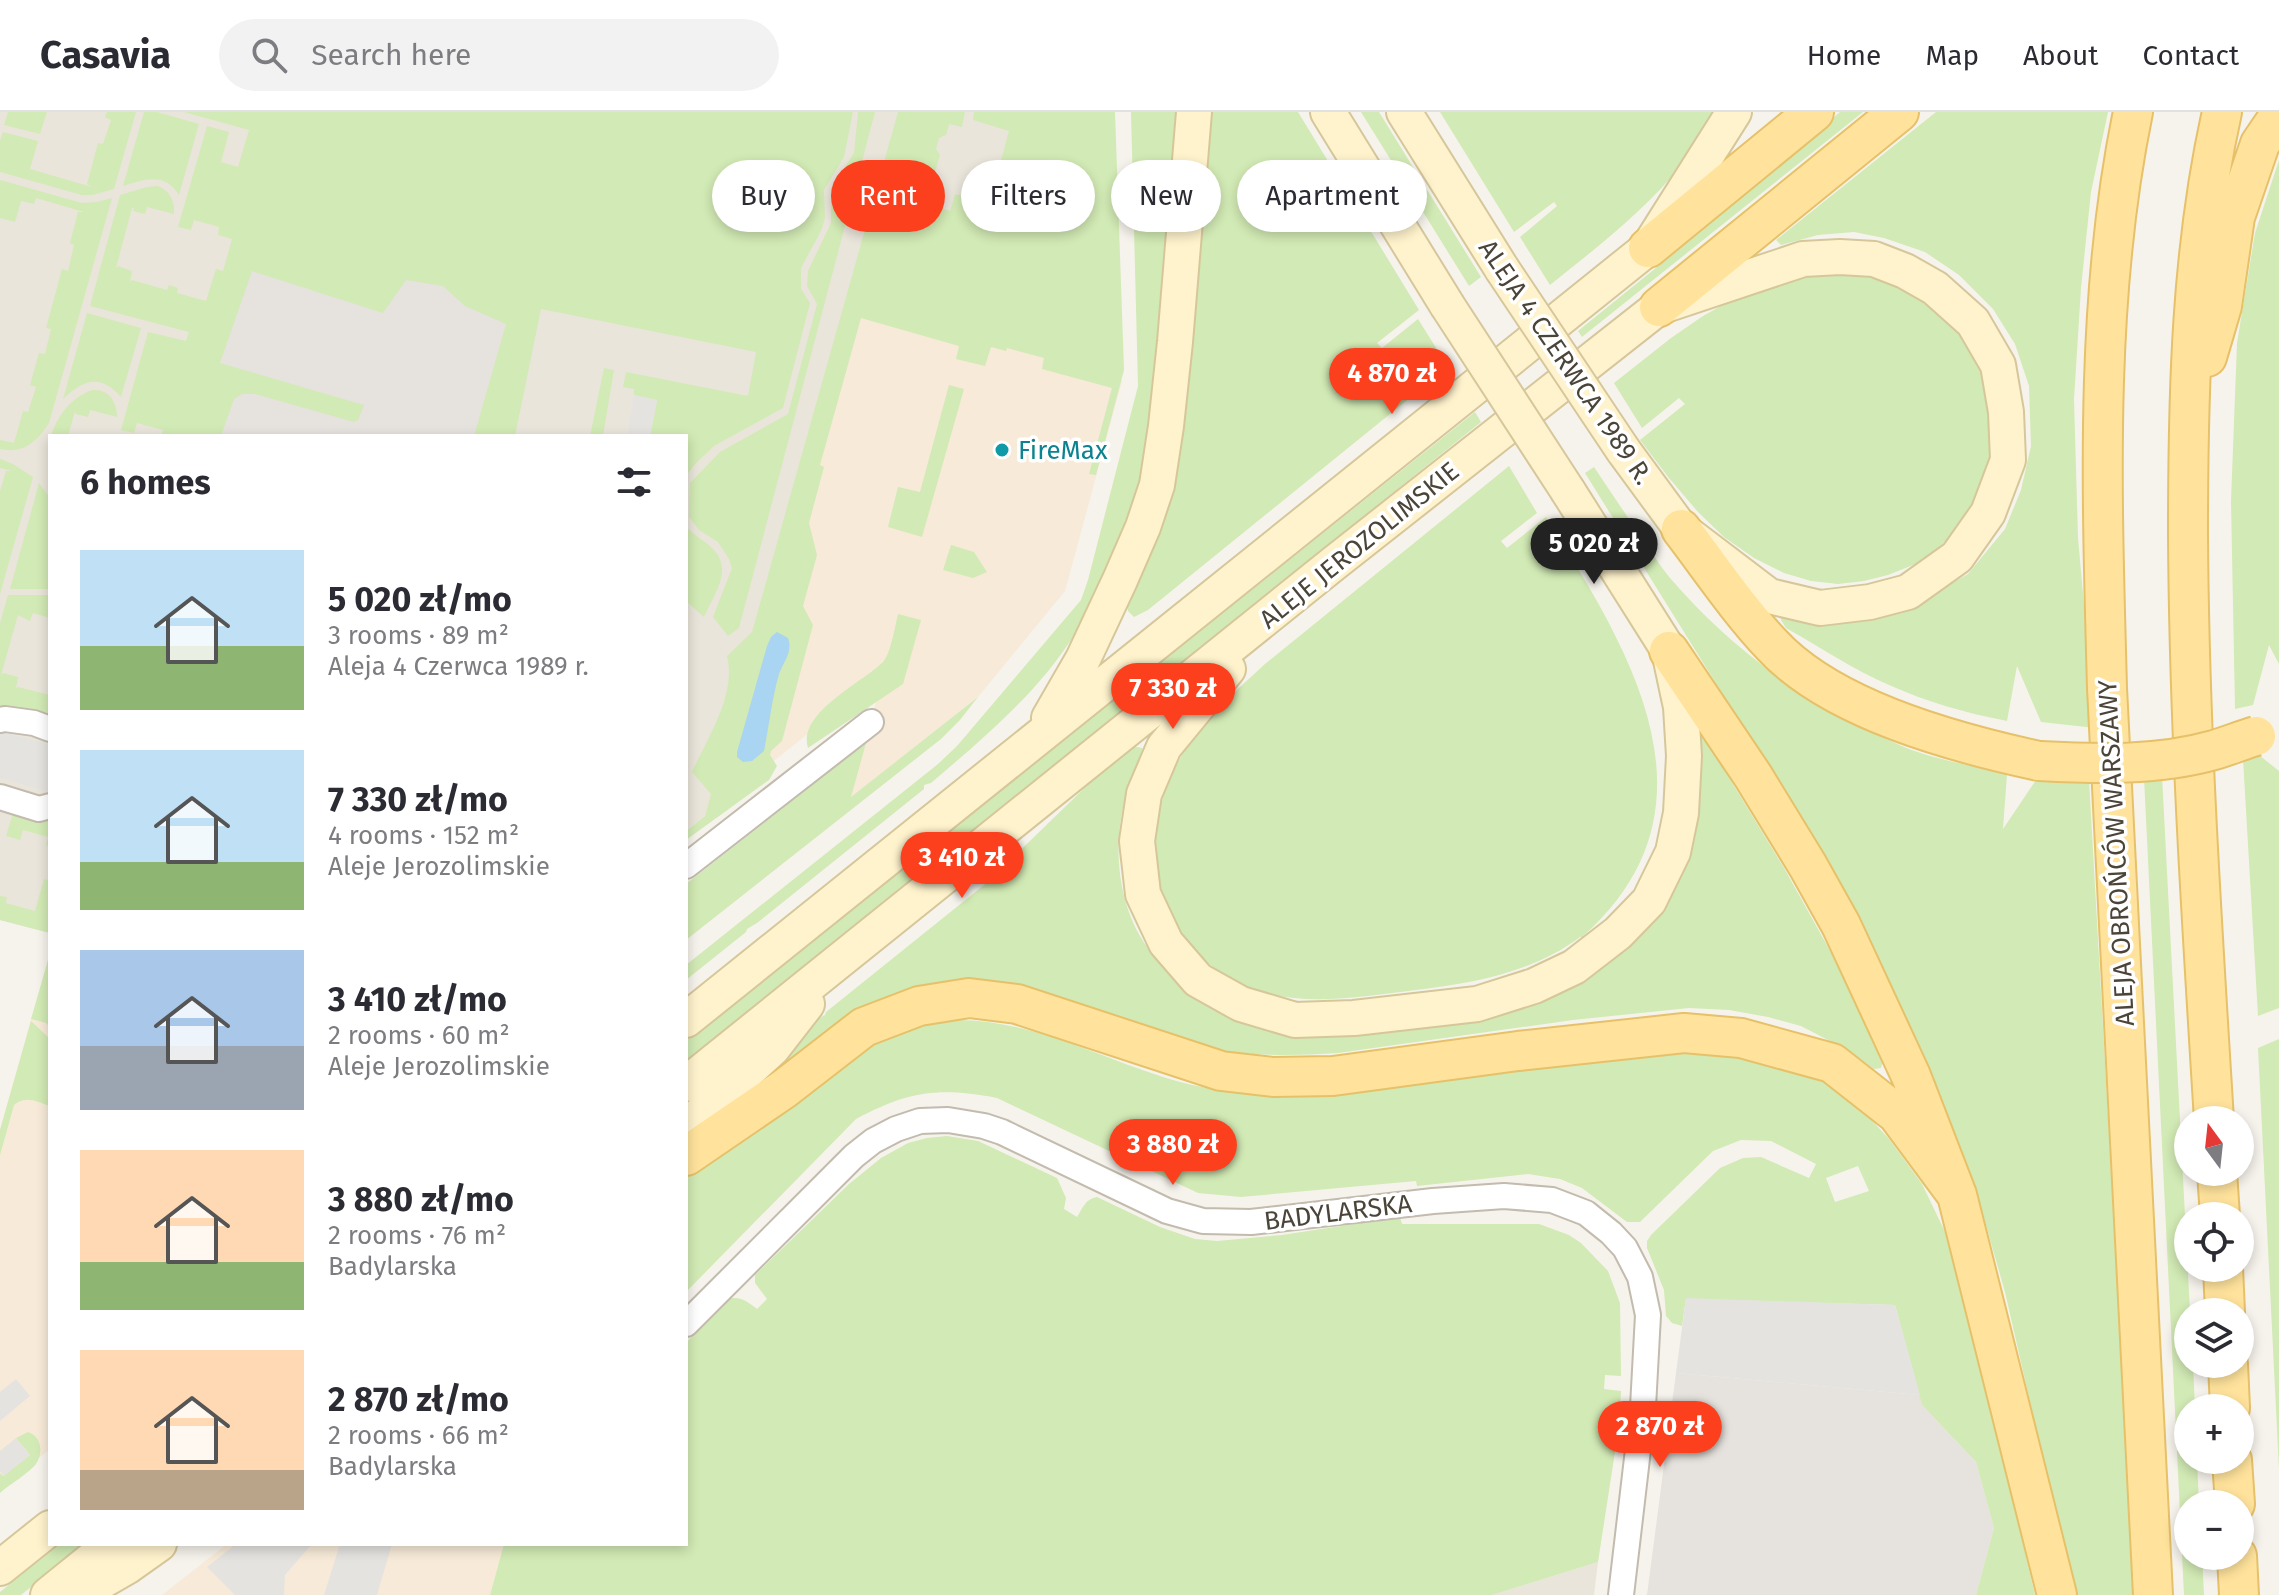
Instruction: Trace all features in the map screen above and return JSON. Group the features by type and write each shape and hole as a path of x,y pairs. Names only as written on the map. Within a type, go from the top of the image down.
{"main road":[{"path":"1039,736 1083,659 1143,527 1157,485 1175,342 1194,112"},
{"path":"1328,112 1447,305 1753,776 1841,925 1911,1076 1957,1195 2057,1595"},
{"name":"ALEJA 4 CZERWCA 1989 R.","path":"1404,112 1502,269 1623,450 1681,529"},
{"name":"ALEJE JEROZOLIMSKIE","path":"688,1018 1648,248 1734,112"},
{"path":"1648,248 1814,112"},
{"name":"ALEJA OBROŃCÓW WARSZAWY","path":"2133,112 2125,151 2110,273 2104,405 2104,568 2107,688 2153,1595"},
{"path":"2213,1106 2188,641 2188,425 2198,246 2222,112"},
{"path":"1659,307 1898,113"},
{"path":"2188,425 2222,306 2235,217 2260,144 2279,116"},
{"name":"ALEJE JEROZOLIMSKIE","path":"688,1082 1333,564 1659,307 1803,259 1840,257 1874,259 1905,271 1935,288 1973,322 1998,365 2006,412 2008,460 1988,513 1957,557 1908,592 1870,602 1820,608 1769,596 1681,529"},
{"path":"1681,529 1773,647 1814,680 1874,712 1911,726 2039,761 2089,764 2151,761 2212,751 2267,732"},
{"path":"1269,617 1164,747 1144,794 1137,841 1143,894 1166,943 1198,980 1241,1004 1295,1020 1354,1018 1477,1004 1534,986 1574,967 1618,933 1649,901 1673,852 1681,813 1684,756 1681,707 1669,651"},
{"path":"688,1125 772,1049 847,954"},
{"path":"688,1155 784,1089 864,1027 919,1006 969,998 1017,1004 1221,1071 1273,1077 1333,1076 1684,1033 1741,1038 1832,1063 1897,1114 1957,1195"},
{"path":"0,1568 48,1530"},
{"path":"48,1595 109,1546"},
{"path":"78,1595 156,1546"},
{"path":"2238,1570 2239,1595"}],"street":[{"path":"0,720 34,723 48,728"},
{"path":"688,864 871,722"},
{"path":"0,797 39,809 48,807"},
{"name":"BADYLARSKA","path":"688,1322 854,1156 884,1135 920,1121 958,1120 1002,1132 1167,1211 1203,1221 1267,1220 1504,1196 1552,1200 1586,1213 1625,1248 1638,1272 1647,1303 1643,1407 1621,1595"}],"shaded area":[{"path":"0,112 287,112 196,434 48,434 48,932 0,920"},
{"path":"287,112 561,133 475,434 196,434"},
{"path":"478,112 1043,112 1020,160 961,160 961,232 985,232 705,816 688,829 688,434 474,434"},
{"path":"849,296 1122,381 1065,591 978,697 850,798 884,673 705,816"},
{"path":"634,395 657,400 650,434 627,434"},
{"path":"0,731 48,744 48,791 0,778"},
{"path":"31,1019 48,1023 48,1451 0,1489 0,1130"},
{"path":"1686,1298 1895,1305 1920,1395 1676,1373"},
{"path":"1676,1373 1920,1395 1922,1405 1976,1462 1994,1528 1976,1595 1647,1595"},
{"path":"16,1379 30,1396 0,1421 0,1392"},
{"path":"16,1438 30,1455 4,1476 0,1471 0,1451"},
{"path":"224,1546 503,1546 490,1595 162,1595"},
{"path":"233,1546 310,1546 285,1575 284,1595 235,1595 207,1567"},
{"path":"339,1546 391,1546 377,1595 324,1595"},
{"path":"1598,1562 1594,1595 1492,1595"}],"green space":[{"path":"8,112 47,112 40,134 4,125"},
{"path":"107,112 136,112 114,189 82,195 0,172 3,132 38,141 30,169 92,187 87,184 98,143 103,144 111,120 105,117"},
{"path":"144,112 157,112 199,124 179,195 161,180 123,186"},
{"path":"184,112 853,112 844,157 842,160 831,160 831,178 824,190 825,218 821,231 801,268 801,289 810,303 783,408 714,446 688,473 688,434 650,434 657,400 634,395 634,389 623,387 626,372 748,396 756,352 541,309 515,434 475,434 506,324 465,306 443,286 406,280 383,313 252,271 220,363 364,405 358,420 354,422 255,394 242,394 234,399 222,434 162,434 163,430 137,423 134,433 121,430 148,332 186,341 189,332 90,306 120,195 158,186 171,197 174,214 147,207 145,214 132,208 116,268 132,271 130,282 167,290 169,285 178,288 177,293 206,301 216,269 223,271 232,239 218,235 219,227 194,220 191,230 178,227 207,126 229,132 221,162 238,167 249,130"},
{"path":"858,112 875,112 862,160 849,160 854,153"},
{"path":"898,112 965,112 962,127 949,124 946,135 939,138 936,149 940,155 939,160 885,160"},
{"path":"974,112 1115,112 1117,160 1111,160 1111,232 1119,232 1124,370 1096,475 1089,474 1112,388 1042,369 1044,358 1007,348 1006,351 991,347 985,366 956,359 959,346 861,318 820,465 824,467 809,523 817,555 803,606 813,625 782,741 771,751 770,755 777,766 769,780 688,839 688,829 705,816 711,794 692,772 724,701 729,671 727,656 752,632 864,232 945,232 945,209 950,211 955,194 961,196 961,232 1095,232 1095,160 1001,160 1009,131 973,120"},
{"path":"1131,112 1177,112 1173,160 1132,160"},
{"path":"1208,112 1298,112 1327,160 1237,160 1237,232 1371,232 1419,310 1377,343 1382,348 1418,319 1448,367 1148,610 1134,617 1127,606 1158,529 1194,232 1221,232 1221,160 1202,160"},
{"path":"1361,112 1379,112 1409,160 1391,160"},
{"path":"1440,112 1716,112 1682,164 1652,198 1550,285 1520,237 1557,206 1554,202 1514,232"},
{"path":"1840,112 1863,112 1582,337 1578,331 1704,229"},
{"path":"1936,112 2108,112 2091,192 2074,399 2078,538 2095,728 2041,722 2017,666 2007,721 1947,706 1889,685 1786,628 1781,620 1781,616 1878,618 1916,604 1968,574 2005,529 2021,490 2031,446 2029,386 2015,344 1993,309 1959,275 1925,252 1884,238 1854,232 1818,235 1781,245 1776,240"},
{"path":"2279,160 2279,664 2269,645 2253,705 2235,709 2231,501 2237,343 2255,233"},
{"path":"0,180 82,203 112,198 49,423 29,445 16,450 0,449 0,440 14,443 23,411 28,412 36,387 30,385 39,353 45,354 51,329 46,328 62,269 68,271 74,245 70,243 78,212 84,212 36,198 34,204 21,201 15,222 0,218"},
{"path":"1427,190 1481,277 1469,286 1427,218"},
{"path":"831,223 831,232 843,232 739,628 728,636 713,617 732,568 718,542 699,530 689,517 690,483 720,452 788,414 817,304 807,286 808,271"},
{"path":"1134,232 1167,232 1155,374 1141,475 1130,517 1109,571 1066,647 1030,692 994,728 931,783 924,785 924,789 688,978 688,963 957,746 1081,600 1138,386"},
{"path":"1854,272 1910,287 1956,323 1987,374 1993,457 1972,509 1937,549 1913,565 1888,575 1838,584 1811,581 1784,573 1754,558 1724,537 1698,512 1640,440 1685,404 1679,398 1642,428 1614,383 1671,338 1737,297 1808,274"},
{"path":"87,313 141,328 121,397 106,385 92,382 78,387 63,399"},
{"path":"604,368 614,370 603,434 590,434"},
{"path":"949,385 964,389 922,537 888,527 898,487 920,492"},
{"path":"93,390 104,392 116,406 117,417 90,410 88,417 75,411 69,434 52,434 66,408"},
{"path":"1475,412 1481,422 688,1059 688,1039"},
{"path":"0,459 33,477 0,594 0,491 6,471 12,471 0,468"},
{"path":"1509,466 1537,513 1501,541 1507,548 1546,517 1607,620 1633,674 1650,728 1657,782 1650,835 1626,887 1582,937 1543,959 1502,974 1438,987 1337,999 1278,996 1237,982 1217,970 1184,938 1162,897 1156,875 1154,839 1159,813 1183,753 1210,717 1265,664"},
{"path":"1594,467 1670,578 1719,629 1773,673 1832,711 1908,749 2007,774 2003,829 2038,777 2089,780 2135,1595 2074,1595 2005,1292 1974,1183 1889,981 1816,844 1585,473"},
{"path":"39,483 48,495 48,589 10,589"},
{"path":"688,528 711,547 721,564 720,582 704,617 688,603"},
{"path":"951,545 974,552 987,572 973,578 943,570"},
{"path":"8,595 48,595 48,617 33,613 30,621 18,615 1,675 18,677 16,688 48,694 48,715 17,707 0,708 0,623"},
{"path":"898,614 921,620 903,684 808,748 807,735 821,711 886,658"},
{"path":"978,697 941,739 688,938 688,882 866,743 851,797"},
{"path":"1700,730 1784,868 1843,974 1880,1051 1883,1060 1881,1068 1874,1069 1851,1052 1801,1026 1729,1010 1689,1008 1573,1020 1338,1053 1250,1054 1188,1043 1022,986 964,981 902,993 866,1007 692,1139 815,1020 997,877 1000,870 1100,773 1133,746 1142,748 1144,753 1124,803 1119,839 1120,876 1136,928 1161,966 1199,1000 1242,1022 1292,1032 1343,1033 1365,1029 1637,932 1686,737"},
{"path":"2259,755 2279,771 2279,1008 2258,1016 2243,759"},
{"path":"2162,776 2179,1106 2174,1106 2174,1186 2183,1186 2184,1202 2174,1202 2174,1282 2188,1282 2189,1298 2174,1298 2174,1378 2194,1378 2194,1394 2174,1394 2144,778"},
{"path":"13,813 48,817 48,837 23,830 20,840 6,836"},
{"path":"44,879 48,880 48,932 0,920 0,896 7,897 6,903 35,911"},
{"path":"48,960 48,1025 31,1019"},
{"path":"951,1020 1006,1025 1033,1031 1184,1083 1228,1091 1293,1096 1338,1094 1670,1051 1745,1055 1812,1074 1845,1091 1889,1139 1922,1184 1948,1238 1973,1329 2035,1595 1976,1595 1994,1528 1976,1462 1922,1405 1895,1305 1686,1299 1682,1326 1672,1323 1666,1316 1664,1290 1647,1241 1720,1168 1743,1158 1761,1157 1809,1178 1816,1164 1771,1141 1741,1140 1713,1151 1640,1222 1627,1222 1582,1188 1560,1179 1528,1174 1417,1186 1416,1181 1241,1197 1198,1193 997,1098 940,1092 924,1094 892,1102 856,1119 688,1290 688,1173 856,1051 889,1036","holes":["1858,1166 1869,1191 1835,1202 1826,1178"]},
{"path":"31,1021 48,1037 48,1105 27,1100 14,1105 0,1155 0,1130"},
{"path":"2279,1039 2279,1469 2258,1048"},
{"path":"947,1136 978,1141 1057,1178 1066,1198 1064,1209 1077,1217 1087,1202 1097,1197 1160,1227 1195,1239 1217,1241 1282,1235 1400,1217 1402,1224 1539,1224 1569,1235 1608,1271 1620,1303 1621,1376 1605,1375 1604,1389 1621,1391 1619,1426 1598,1562 1492,1595 490,1595 503,1546 688,1546 688,1341 727,1299 740,1299 757,1309 767,1299 755,1283 755,1275 849,1184 881,1158 908,1143"},
{"path":"28,1432 38,1441 40,1450 36,1464 0,1493 0,1473 3,1476 30,1455 16,1438"},
{"path":"2178,1474 2198,1474 2198,1490 2179,1490"},
{"path":"58,1546 82,1546 21,1595 0,1595"},
{"path":"2183,1570 2203,1570 2204,1595 2184,1595"}],"water":[{"path":"777,632 788,638 789,648 779,674 764,751 752,761 743,762 737,757 737,752 767,646"}],"place":[{"name":"FireMax","path":"1002,450"}]}
